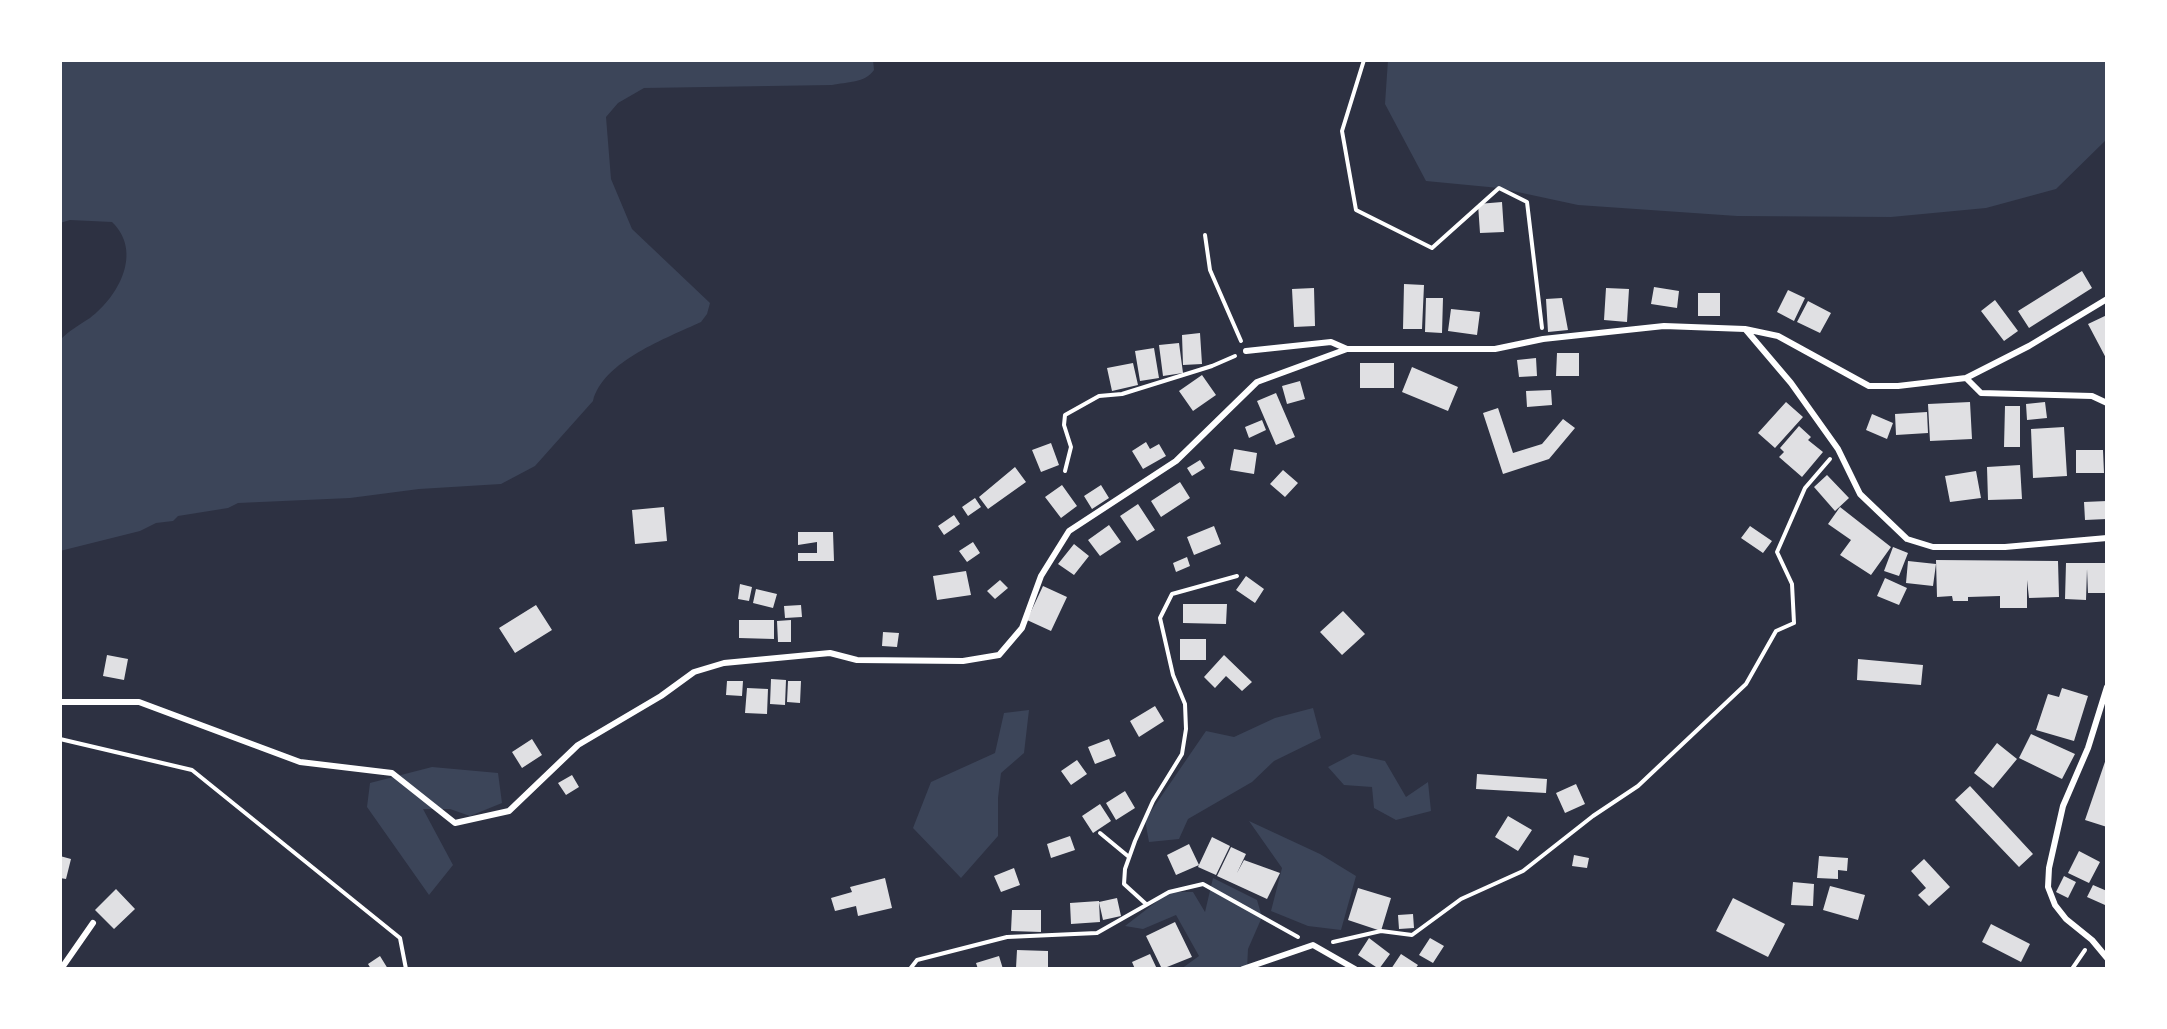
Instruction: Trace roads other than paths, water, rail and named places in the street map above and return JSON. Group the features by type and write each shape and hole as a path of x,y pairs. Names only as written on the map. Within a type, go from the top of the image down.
{"street":[{"path":"60,702 139,702 300,762 392,773 455,823 508,810 578,745 662,696 694,672 724,663 830,653 857,660 963,662 999,655 1022,628 1041,576 1069,531 1176,461 1257,382 1347,349 1495,349 1543,339 1664,326 1745,329 1778,336 1869,386 1966,378 2029,346 2107,299"},
{"path":"1745,329 1791,383 1838,449 1860,494 1907,539 1933,547 2005,547 2107,538"},
{"path":"1245,351 1331,342 1347,349"},
{"path":"1966,378 1981,393 2092,396 2107,403"},
{"path":"2107,687 2088,748 2063,806 2049,868 2048,887 2055,905 2066,919 2092,940 2107,958"},
{"path":"61,969 93,923"},
{"path":"1243,969 1313,945 1355,969"}]}
